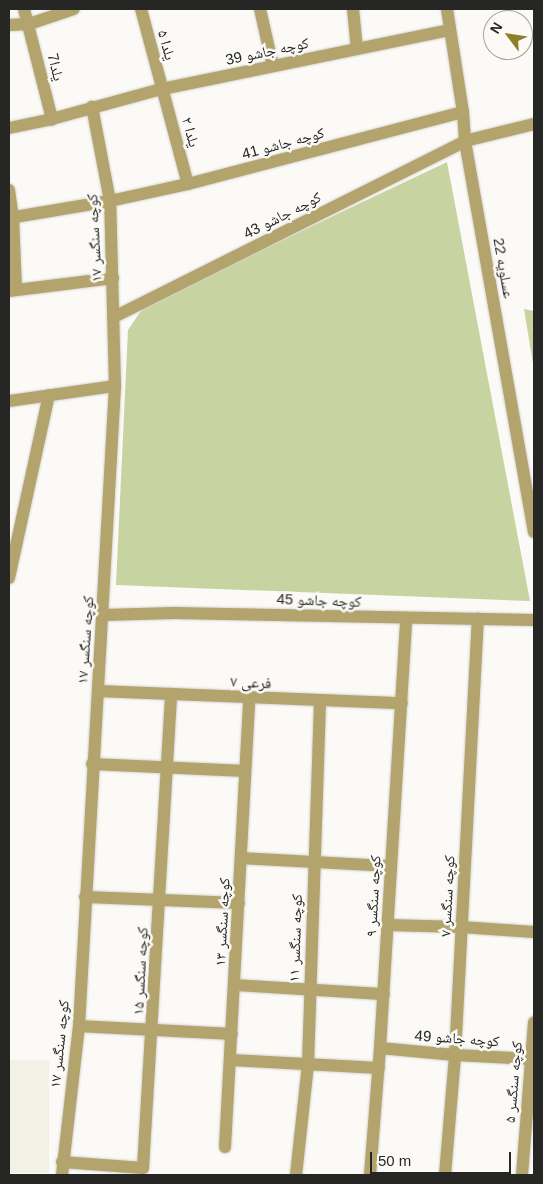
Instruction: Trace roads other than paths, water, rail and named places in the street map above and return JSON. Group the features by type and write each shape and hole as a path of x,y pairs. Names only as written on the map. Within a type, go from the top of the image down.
{"street":[{"name":"یلدا7","path":"24,9 52,119"},
{"path":"9,25 29,24 74,9"},
{"name":"یلدا ۵","path":"141,9 162,89"},
{"path":"260,9 273,66"},
{"path":"353,9 357,49"},
{"name":"عسلویه 22","path":"447,9 463,112 465,141 534,532"},
{"name":"کوچه جاشو 39","path":"9,128 52,119 162,89 449,30"},
{"name":"یلدا ۲","path":"162,89 188,184"},
{"name":"کوچه سنگسر ۱۷","path":"62,1169 79,1026 92,764 103,615 115,386 110,201 92,108"},
{"name":"کوچه جاشو 41","path":"11,218 110,201 188,184 463,112"},
{"name":"کوچه جاشو 43","path":"114,317 465,141 534,124"},
{"path":"9,190 12,291 112,278"},
{"path":"9,401 115,386"},
{"path":"9,578 49,395"},
{"name":"کوچه جاشو 45","path":"103,615 184,613 406,619 534,620"},
{"name":"کوچه سنگسر ۹","path":"370,1175 384,994 390,866 402,704 406,619"},
{"name":"کوچه سنگسر ۷","path":"445,1175 455,1055 478,619"},
{"name":"فرعی ۷","path":"98,691 320,702 402,704"},
{"name":"کوچه سنگسر ۱۵","path":"62,1169 143,1168 171,694"},
{"name":"کوچه سنگسر ۱۳","path":"225,1147 249,698"},
{"name":"کوچه سنگسر ۱۱","path":"296,1175 308,1064 313,863 320,702"},
{"path":"92,764 245,771"},
{"path":"241,858 390,866"},
{"path":"85,897 239,903"},
{"path":"388,925 462,927 534,932"},
{"path":"235,985 384,994"},
{"name":"کوچه سنگسر ۵","path":"522,1175 534,1022"},
{"path":"79,1026 232,1034"},
{"name":"کوچه جاشو 49","path":"380,1048 455,1055 532,1059"},
{"path":"231,1060 379,1068"}]}
